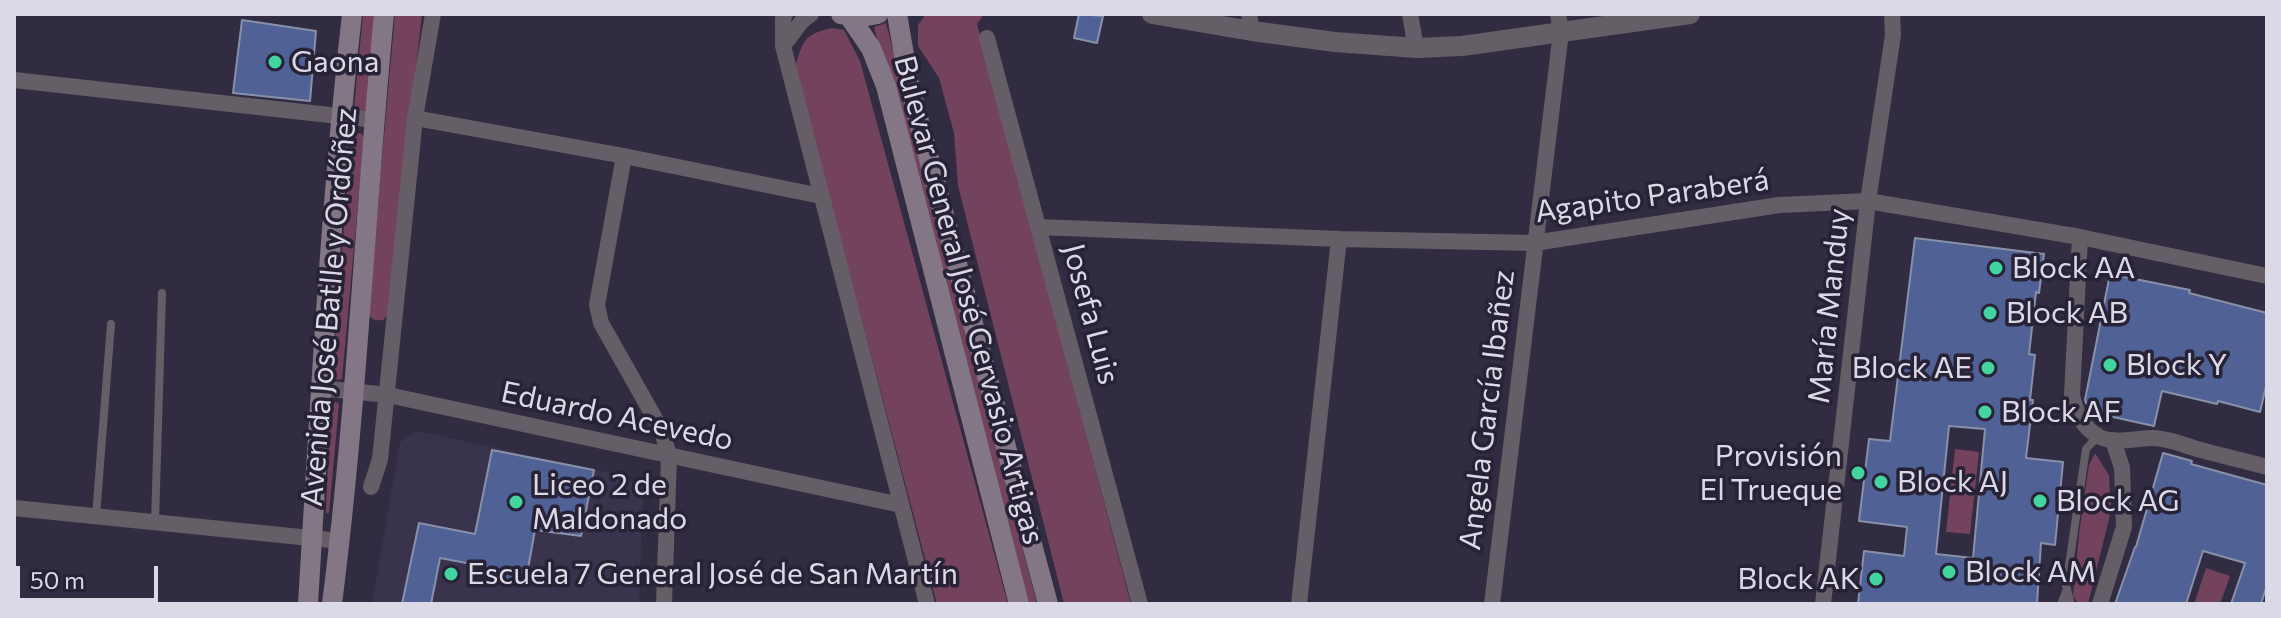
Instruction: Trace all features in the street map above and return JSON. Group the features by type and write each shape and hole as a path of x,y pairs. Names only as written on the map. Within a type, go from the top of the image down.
{"main road":[{"name":"Avenida José Batlle y Ordóñez","path":"308,604 320,388 352,14"},
{"name":"Avenida José Batlle y Ordóñez","path":"332,604 354,390 384,14"},
{"path":"845,15 878,14"},
{"name":"Bulevar General José Gervasio Artigas","path":"897,14 913,99 1048,604"},
{"name":"Bulevar General José Gervasio Artigas","path":"845,15 871,48 886,86 1019,604"}],"street":[{"path":"371,487 380,459 415,118 433,14"},
{"path":"785,14 783,46 927,604"},
{"path":"783,46 811,14"},
{"path":"1152,14 1250,23 1335,42 1416,48 1462,46 1560,23 1690,14"},
{"path":"1410,14 1416,48"},
{"name":"María Manduy","path":"1823,604 1868,201 1893,35 1892,14"},
{"name":"Angela García Ibañez","path":"1492,604 1560,23"},
{"name":"Josefa Luis","path":"987,38 1140,604"},
{"path":"14,80 375,120"},
{"path":"415,118 821,196"},
{"path":"624,156 597,305 601,323 662,431 669,456 664,604"},
{"name":"Agapito Paraberá","path":"1039,227 1534,243 1779,205 1868,201 2080,237 2267,276"},
{"path":"2080,237 2072,395 2081,421 2106,438 2122,468 2124,527 2100,604"},
{"path":"1299,604 1339,239"},
{"name":"Eduardo Acevedo","path":"320,388 388,395 901,505"},
{"path":"2106,438 2172,441 2267,467"},
{"path":"14,508 340,541"}],"lane":[{"path":"155,522 162,293"},
{"path":"96,516 111,324"},
{"path":"2061,604 2067,588 2086,449 2106,438"},
{"path":"2067,588 2071,604"}],"shaded area":[{"path":"363,14 376,14 365,111 354,107"},
{"path":"395,14 422,14 388,314 383,320 378,320 372,319 368,313"},
{"path":"926,14 984,14 977,24 1131,604 1064,604 958,186 954,133 939,78 918,46 918,25"},
{"path":"886,23 1037,604 1029,604 874,27"},
{"path":"832,28 844,30 860,61 1008,604 937,604 795,67 806,40"},
{"path":"359,133 364,138 342,379 335,380 332,379 351,137"},
{"path":"330,403 339,404 329,513 326,513"},
{"path":"418,431 620,475 622,480 638,482 643,488 639,604 372,604 400,442"},
{"path":"1955,449 1979,452 1970,534 1946,532"},
{"path":"2095,453 2109,475 2111,511 2088,604 2079,604 2073,596 2079,534 2089,465"},
{"path":"2206,568 2230,576 2220,604 2194,604"}],"building":[{"path":"1079,14 1103,16 1097,43 1074,38"},
{"name":"Gaona","path":"242,20 316,31 310,101 233,93"},
{"path":"1915,238 2044,254 2029,354 2035,355 2026,458 2063,462 2055,545 2041,543 2037,604 1858,604 1864,551 1904,556 1907,527 1859,521 1869,439 1890,441","holes":["1949,426 1985,429 1973,558 1936,554"]},
{"path":"2110,274 2190,290 2189,293 2267,313 2267,382 2260,412 2162,391 2154,426 2090,412 2085,400"},
{"path":"492,450 594,470 581,536 535,530 527,574 520,572 518,581 497,577 498,569 440,558 431,604 402,604 419,523 475,534"},
{"path":"2163,453 2267,485 2267,585 2261,604 2231,604 2245,563 2203,551 2186,604 2115,604 2136,547"}],"place":[{"name":"Gaona","path":"275,62"},
{"name":"Block AA","path":"1996,268"},
{"name":"Block AB","path":"1990,313"},
{"name":"Block Y","path":"2110,365"},
{"name":"Block AE","path":"1988,368"},
{"name":"Block AF","path":"1985,412"},
{"name":"Provisión El Trueque","path":"1858,473"},
{"name":"Block AJ","path":"1881,482"},
{"name":"Block AG","path":"2040,501"},
{"name":"Liceo 2 de Maldonado","path":"516,502"},
{"name":"Block AM","path":"1949,572"},
{"name":"Escuela 7 General José de San Martín","path":"451,574"},
{"name":"Block AK","path":"1876,579"}]}
